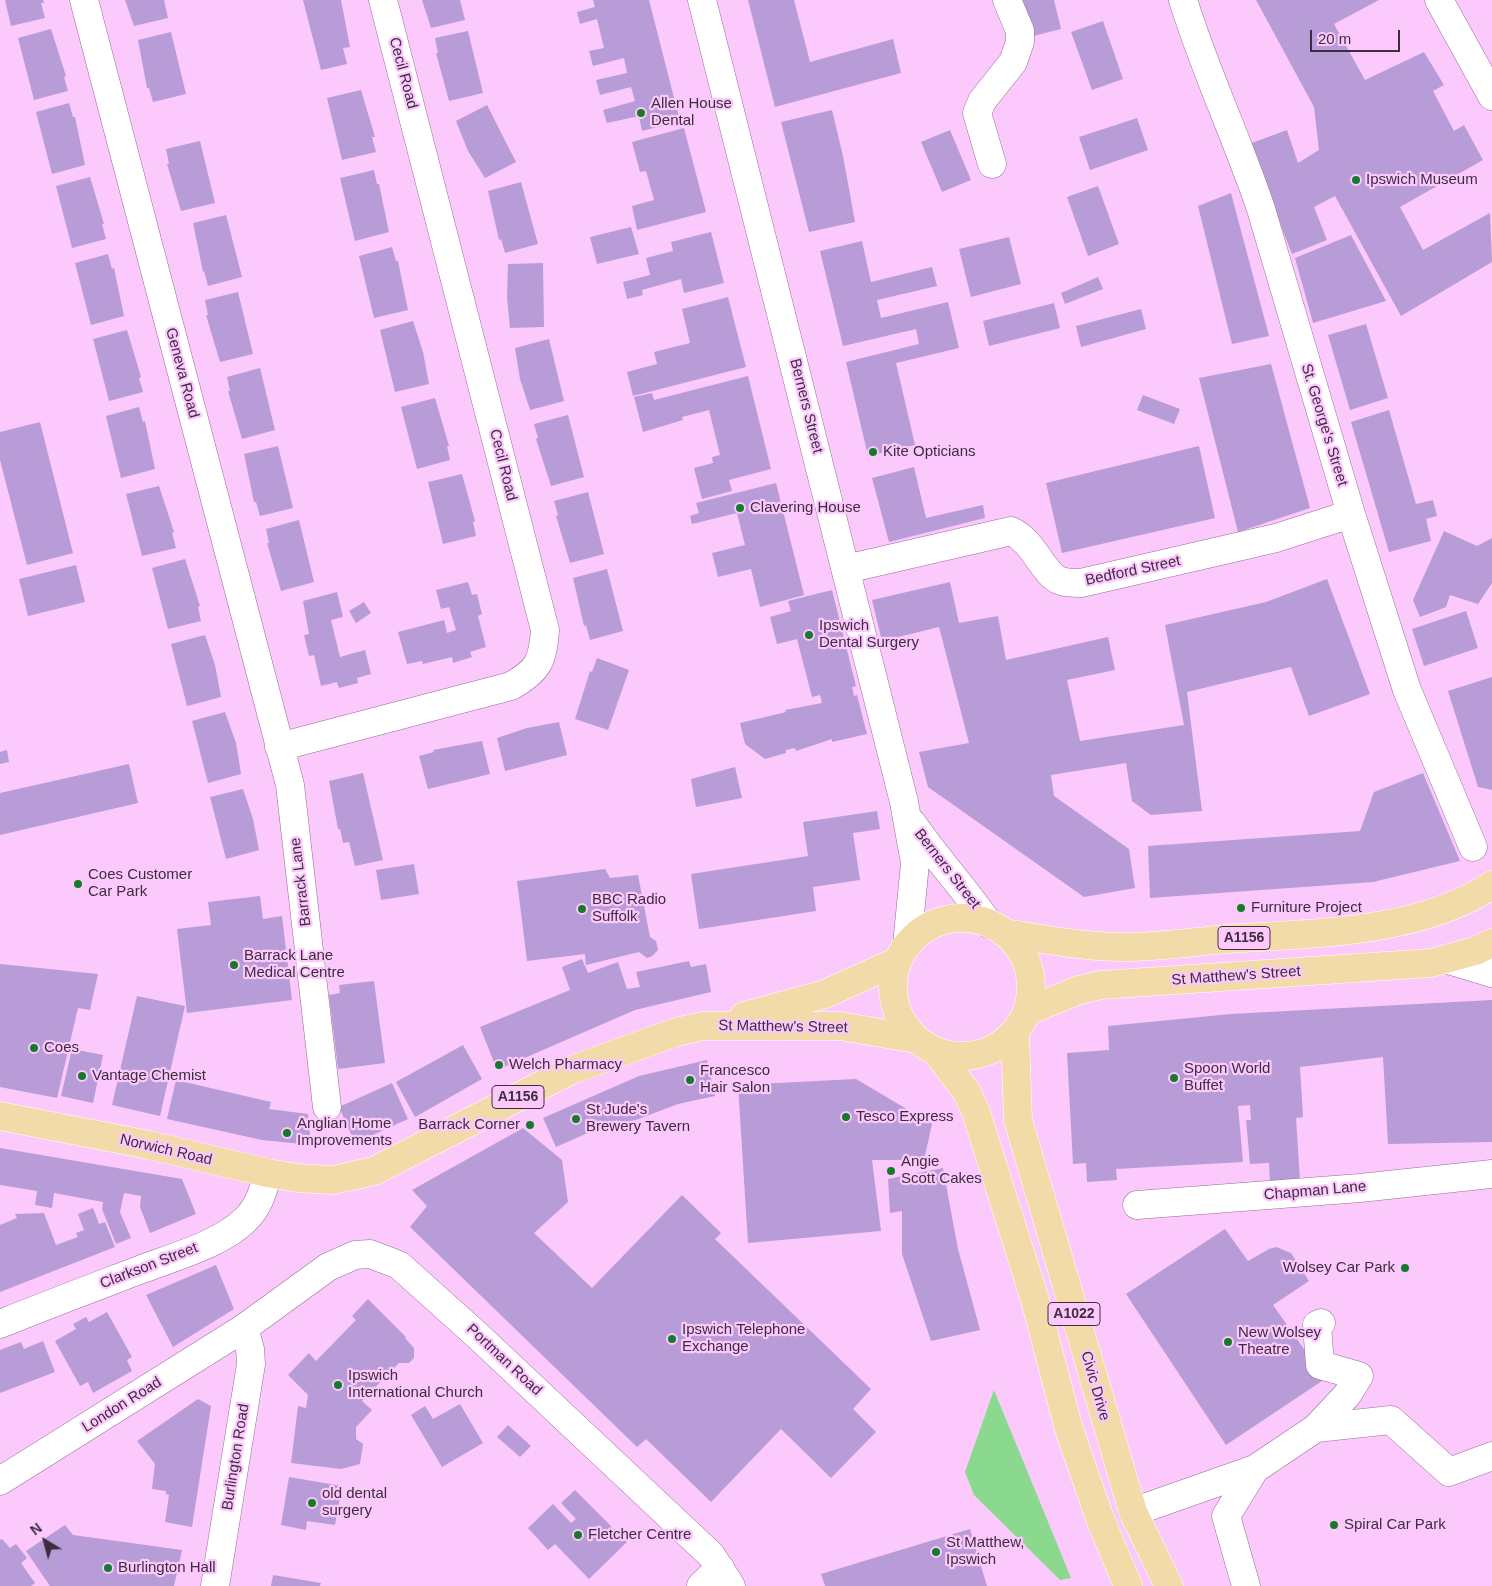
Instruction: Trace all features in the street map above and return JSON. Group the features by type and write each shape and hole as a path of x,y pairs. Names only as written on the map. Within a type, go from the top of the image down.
{"main road":[{"name":"A1156","path":"997,928 1069,943 1118,947 1350,931 1432,913 1486,889"},
{"path":"954,918 972,919 997,928 1020,948 1029,968 1032,990 1021,1022 998,1047 979,1055 958,1057 926,1046 901,1020 893,997 902,953 920,932 936,923 954,918"},
{"name":"St Matthew's Street","path":"1021,1022 1079,990 1101,985 1448,960 1492,943"},
{"name":"St Matthew's Street","path":"333,1180 357,1176 387,1165 569,1071 635,1045 676,1032 709,1026 824,994 902,953"},
{"name":"Civic Drive","path":"1021,1022 1018,1120 1133,1512 1169,1586"},
{"name":"St Matthew's Street","path":"709,1026 840,1026 926,1046"},
{"name":"A1022","path":"926,1046 966,1091 976,1112 1035,1300 1068,1426 1100,1520 1128,1586"},
{"name":"Norwich Road","path":"0,1116 149,1145 268,1173 297,1178 333,1180"}],"street":[{"name":"Geneva Road","path":"84,0 279,747"},
{"name":"Cecil Road","path":"279,747 510,686 529,676 539,661 544,647 545,630 383,0"},
{"name":"Berners Street","path":"702,0 906,813 915,863 902,953"},
{"path":"992,164 977,113 982,101 1013,62 1020,42 1020,30 1007,0"},
{"name":"St. George's Street","path":"1183,0 1198,47 1246,165 1261,209 1351,514 1407,690 1473,847"},
{"path":"1439,0 1492,96"},
{"name":"Bedford Street","path":"846,569 1011,531 1027,541 1053,576 1061,581 1081,583 1276,538 1351,514"},
{"name":"Barrack Lane","path":"279,747 290,785 327,1106"},
{"name":"Berners Street","path":"906,813 934,854 997,928"},
{"path":"1448,960 1492,972"},
{"name":"Clarkson Street","path":"0,1324 184,1254 224,1235 240,1225 253,1211 258,1203 268,1173"},
{"name":"Chapman Lane","path":"1137,1205 1360,1188 1492,1174"},
{"name":"Portman Road","path":"244,1328 328,1266 344,1258 370,1254 388,1259 399,1265 478,1336 711,1555 717,1580"},
{"path":"1133,1512 1255,1468 1316,1428 1347,1395 1359,1376 1320,1366 1316,1325 1321,1323"},
{"name":"London Road","path":"0,1481 244,1328"},
{"name":"Burlington Road","path":"215,1586 251,1364 250,1349 244,1328"},
{"path":"1316,1428 1391,1420 1449,1472 1492,1456"},
{"path":"1246,1586 1226,1516 1255,1468"}],"green space":[{"path":"994,1390 1071,1578 1060,1580 974,1495 965,1472"}],"building":[{"path":"5,0 43,0 44,3 41,3 45,18 11,26"},
{"path":"125,0 164,0 168,18 134,26"},
{"path":"303,0 341,0 350,47 343,48 347,64 321,70"},
{"path":"422,0 460,0 465,20 431,28"},
{"path":"593,0 649,0 680,121 642,131 639,116 607,123 603,110 635,101 631,87 600,95 596,80 627,73 624,58 593,66 589,51 604,48 597,19 580,24 577,12 595,7"},
{"path":"748,0 794,0 810,62 893,39 901,73 775,107"},
{"path":"1019,0 1054,0 1061,29 1029,37"},
{"name":"Ipswich Museum","path":"1256,0 1379,0 1334,24 1365,80 1424,52 1444,85 1433,91 1454,131 1464,125 1483,160 1400,207 1423,250 1490,213 1492,262 1401,316 1335,196 1314,207 1327,240 1292,254 1249,144 1287,130 1298,163 1319,150 1314,107"},
{"path":"1103,21 1123,79 1092,90 1071,32"},
{"path":"51,29 66,76 64,77 68,91 34,100 18,38"},
{"path":"468,31 483,93 449,101 436,53 438,53 435,38"},
{"path":"171,32 186,94 153,102 149,88 147,88 138,40"},
{"path":"361,90 375,137 372,137 376,152 342,160 327,98"},
{"path":"69,103 73,117 75,117 85,165 52,174 36,112"},
{"path":"487,105 516,162 485,178 468,151 456,121"},
{"path":"832,110 843,156 855,222 809,232 781,122"},
{"path":"1137,118 1148,150 1090,170 1079,137"},
{"path":"684,128 706,212 637,230 632,206 654,200 646,171 640,172 632,142"},
{"path":"950,130 971,180 942,192 921,142"},
{"path":"200,141 215,203 181,211 167,164 169,164 166,149"},
{"path":"374,170 377,184 379,184 389,232 355,241 340,178"},
{"path":"90,177 104,224 102,224 106,239 72,248 56,186"},
{"path":"521,182 538,244 505,253 501,239 499,240 488,191"},
{"path":"1098,186 1119,244 1088,256 1067,197"},
{"path":"1231,193 1269,336 1232,344 1198,206"},
{"path":"226,215 242,277 208,286 203,272 193,223"},
{"path":"631,227 639,254 597,264 590,237"},
{"path":"711,232 724,283 684,293 681,279 642,290 643,295 627,299 623,282 650,275 646,258 673,251 671,242"},
{"path":"1351,235 1386,301 1313,323 1295,258"},
{"path":"1009,237 1021,284 971,297 959,249"},
{"path":"862,241 871,282 932,267 937,286 877,300 881,318 948,302 959,348 896,363 915,445 868,456 846,362 919,344 916,329 843,346 820,251"},
{"path":"392,247 396,261 398,261 408,310 374,318 359,256"},
{"path":"108,254 112,269 114,268 124,316 91,325 75,263"},
{"path":"543,263 544,327 510,328 507,297 508,264"},
{"path":"1098,277 1103,289 1065,304 1061,293"},
{"path":"238,292 253,354 220,362 206,315 208,315 205,300"},
{"path":"728,297 746,367 633,396 627,372 657,364 654,352 690,343 682,309"},
{"path":"1054,303 1060,328 989,346 983,321"},
{"path":"1141,309 1146,329 1081,347 1076,326"},
{"path":"413,321 423,352 429,384 395,392 380,330"},
{"path":"1366,324 1388,398 1350,410 1328,335"},
{"path":"127,330 141,377 139,378 143,392 109,401 93,339"},
{"path":"549,339 564,401 530,410 520,379 515,348"},
{"path":"1271,364 1310,508 1238,532 1199,378"},
{"path":"260,368 275,430 242,439 228,391 230,391 227,377"},
{"path":"748,376 771,469 729,480 732,491 702,499 694,468 713,463 712,457 720,455 709,410 682,417 683,420 643,432 634,397 652,393 654,400"},
{"path":"1143,395 1180,409 1174,424 1137,410"},
{"path":"435,398 449,446 447,446 450,460 417,469 401,407"},
{"path":"139,407 143,422 145,421 155,469 121,478 106,416"},
{"path":"1389,410 1416,504 1433,500 1437,516 1426,519 1431,541 1389,552 1351,422"},
{"path":"568,415 584,477 551,486 536,439 538,438 534,424"},
{"path":"40,422 73,553 27,565 0,460 0,432"},
{"path":"278,446 293,508 260,516 256,502 254,502 244,454"},
{"path":"1199,446 1215,518 1062,553 1046,483"},
{"path":"914,467 926,518 983,505 985,518 889,542 872,478"},
{"path":"462,474 475,521 473,522 476,536 443,544 428,482"},
{"path":"776,483 804,595 760,607 751,569 718,577 712,553 745,545 737,513 692,524 690,516 699,513 696,503"},
{"path":"159,486 174,532 172,533 176,548 142,556 126,494"},
{"path":"588,492 604,554 570,563 556,516 558,515 554,501"},
{"path":"299,520 314,582 281,591 267,543 269,543 266,529"},
{"path":"1444,531 1477,546 1492,538 1492,583 1478,604 1450,595 1446,607 1420,617 1413,600"},
{"path":"185,559 200,606 198,607 201,621 168,629 152,568"},
{"path":"76,565 85,602 28,616 19,579"},
{"path":"607,569 623,631 590,640 586,625 584,626 573,578"},
{"path":"1327,579 1370,694 1309,716 1291,667 1187,692 1202,811 1151,815 1132,801 1126,763 1051,775 1054,796 1129,849 1135,888 1084,897 928,787 919,752 969,743 939,627 882,641 872,600 950,582 959,623 998,616 1006,660 1108,637 1115,670 1067,680 1080,741 1184,725 1165,625 1266,602"},
{"path":"468,582 472,595 477,594 482,614 478,616 486,647 470,652 472,657 453,663 452,657 423,664 422,661 407,664 398,632 444,620 447,633 456,630 449,607 441,609 436,590"},
{"path":"832,590 856,686 852,687 854,696 857,695 867,734 832,742 832,739 796,751 795,748 786,750 786,753 765,759 745,744 740,723 786,712 785,710 822,703 820,695 812,697 797,639 777,644 770,617 791,611 788,601"},
{"path":"337,592 343,617 331,620 340,657 365,650 371,674 357,678 358,683 339,688 337,682 321,686 314,655 309,656 304,635 309,634 303,601"},
{"path":"364,602 371,613 356,623 349,611"},
{"path":"1466,611 1478,648 1424,666 1412,629"},
{"path":"205,635 215,665 221,697 187,706 171,644"},
{"path":"597,658 629,670 608,730 575,719 590,671 592,672"},
{"path":"1492,677 1492,790 1478,787 1448,691"},
{"path":"225,712 236,743 241,774 208,783 192,721"},
{"path":"559,722 567,755 505,771 497,738 527,728"},
{"path":"482,741 490,774 428,789 419,756 434,752 433,750"},
{"path":"7,750 9,762 0,764 0,752"},
{"path":"129,764 138,803 0,835 0,793"},
{"path":"735,767 742,798 696,807 691,779"},
{"path":"363,773 383,860 355,866 349,842 343,843 340,829 338,829 329,781"},
{"path":"1423,773 1460,861 1373,882 1150,898 1148,846 1360,831 1374,792"},
{"path":"243,789 253,819 259,850 226,859 210,797"},
{"path":"877,811 880,829 853,833 860,880 813,887 816,911 699,929 691,874 808,856 803,822"},
{"path":"414,864 419,894 381,900 376,870"},
{"name":"BBC Radio Suffolk","path":"605,869 610,878 638,875 650,937 656,941 658,950 647,958 639,952 586,965 585,954 527,961 517,881"},
{"name":"Barrack Lane Medical Centre","path":"260,896 263,919 282,916 292,1000 187,1013 177,929 211,925 208,902"},
{"path":"582,959 588,973 618,962 627,989 640,987 636,972 689,961 691,967 706,964 711,992 635,1010 497,1070 480,1027 570,990 562,967"},
{"name":"Coes","path":"0,964 98,974 90,1010 78,1008 57,1098 0,1087"},
{"path":"374,981 385,1063 338,1069 329,995 340,993 339,985"},
{"path":"137,996 185,1006 160,1116 112,1105"},
{"path":"1492,1000 1492,1142 1388,1144 1383,1057 1300,1067 1303,1117 1296,1118 1300,1181 1270,1183 1269,1163 1250,1164 1246,1120 1251,1120 1250,1105 1238,1106 1243,1162 1116,1169 1117,1180 1087,1182 1086,1163 1073,1164 1067,1053 1109,1050 1108,1026 1231,1014"},
{"path":"463,1045 482,1079 415,1117 396,1082"},
{"name":"Vantage Chemist","path":"72,1049 103,1055 93,1103 61,1096"},
{"path":"707,1060 715,1096 678,1104 620,1126 617,1120 556,1147 543,1118 639,1076"},
{"path":"856,1079 932,1124 924,1160 872,1160 881,1231 748,1243 738,1085"},
{"path":"176,1080 271,1102 269,1109 308,1114 311,1145 262,1140 167,1119"},
{"path":"392,1083 408,1119 355,1143 339,1107"},
{"name":"Ipswich Telephone Exchange","path":"523,1128 562,1160 568,1202 534,1233 592,1288 682,1195 721,1233 715,1239 871,1389 853,1409 876,1432 831,1478 781,1429 711,1502 646,1439 637,1447 410,1227 427,1206 412,1190"},
{"path":"0,1148 182,1179 196,1214 150,1233 140,1207 141,1196 124,1193 120,1212 131,1238 116,1244 102,1209 103,1202 54,1193 52,1208 35,1205 37,1191 0,1185"},
{"path":"943,1168 958,1249 980,1330 931,1341 902,1254 902,1211 890,1213 888,1179"},
{"path":"93,1208 99,1224 105,1222 115,1247 0,1292 0,1225 17,1218 15,1214 44,1213 56,1245 78,1237 76,1233 84,1230 78,1214"},
{"name":"New Wolsey Theatre","path":"1225,1229 1248,1261 1276,1247 1291,1253 1309,1281 1273,1305 1325,1379 1226,1445 1126,1294"},
{"path":"216,1265 234,1309 173,1347 146,1295"},
{"name":"Ipswich International Church","path":"368,1299 406,1337 414,1348 414,1358 409,1363 399,1363 362,1401 372,1410 356,1427 356,1439 363,1444 360,1464 341,1469 291,1463 298,1406 306,1408 308,1395 288,1375 309,1353 316,1361 356,1320 352,1316"},
{"path":"107,1312 132,1357 127,1360 132,1371 93,1393 88,1382 80,1386 55,1341 76,1329 73,1324 86,1317 89,1322"},
{"path":"43,1341 55,1372 0,1393 0,1350 21,1342 24,1349"},
{"path":"198,1399 211,1406 192,1527 165,1522 169,1495 166,1494 166,1491 152,1489 155,1464 137,1441"},
{"path":"460,1404 483,1443 442,1467 411,1415 425,1406 433,1419"},
{"path":"508,1425 531,1446 520,1457 497,1437"},
{"name":"old dental surgery","path":"289,1477 342,1486 335,1525 307,1521 306,1530 281,1525"},
{"name":"Fletcher Centre","path":"575,1490 627,1542 589,1579 555,1544 548,1550 528,1528 553,1504 571,1523 576,1519 561,1503"},
{"name":"Burlington Hall","path":"65,1525 73,1535 182,1550 174,1586 50,1586 26,1551"},
{"name":"St Matthew, Ipswich","path":"970,1529 987,1586 825,1586 821,1574"},
{"path":"2,1539 10,1548 16,1544 27,1558 21,1563 35,1583 31,1586 0,1586 0,1540"},
{"path":"273,1575 321,1583 320,1586 271,1586"}],"place":[{"name":"Allen House Dental","path":"641,113"},
{"name":"Ipswich Museum","path":"1356,180"},
{"name":"Kite Opticians","path":"873,452"},
{"name":"Clavering House","path":"740,508"},
{"name":"Ipswich Dental Surgery","path":"809,635"},
{"name":"Coes Customer Car Park","path":"78,884"},
{"name":"Furniture Project","path":"1241,908"},
{"name":"BBC Radio Suffolk","path":"582,909"},
{"name":"Barrack Lane Medical Centre","path":"234,965"},
{"name":"Coes","path":"34,1048"},
{"name":"Welch Pharmacy","path":"499,1065"},
{"name":"Vantage Chemist","path":"82,1076"},
{"name":"Spoon World Buffet","path":"1174,1078"},
{"name":"Francesco Hair Salon","path":"690,1080"},
{"name":"Tesco Express","path":"846,1117"},
{"name":"St Jude's Brewery Tavern","path":"576,1119"},
{"name":"Barrack Corner","path":"530,1125"},
{"name":"Anglian Home Improvements","path":"287,1133"},
{"name":"Angie Scott Cakes","path":"891,1171"},
{"name":"Wolsey Car Park","path":"1405,1268"},
{"name":"Ipswich Telephone Exchange","path":"672,1339"},
{"name":"New Wolsey Theatre","path":"1228,1342"},
{"name":"Ipswich International Church","path":"338,1385"},
{"name":"old dental surgery","path":"312,1503"},
{"name":"Spiral Car Park","path":"1334,1525"},
{"name":"Fletcher Centre","path":"578,1535"},
{"name":"St Matthew, Ipswich","path":"936,1552"},
{"name":"Burlington Hall","path":"108,1568"}]}
